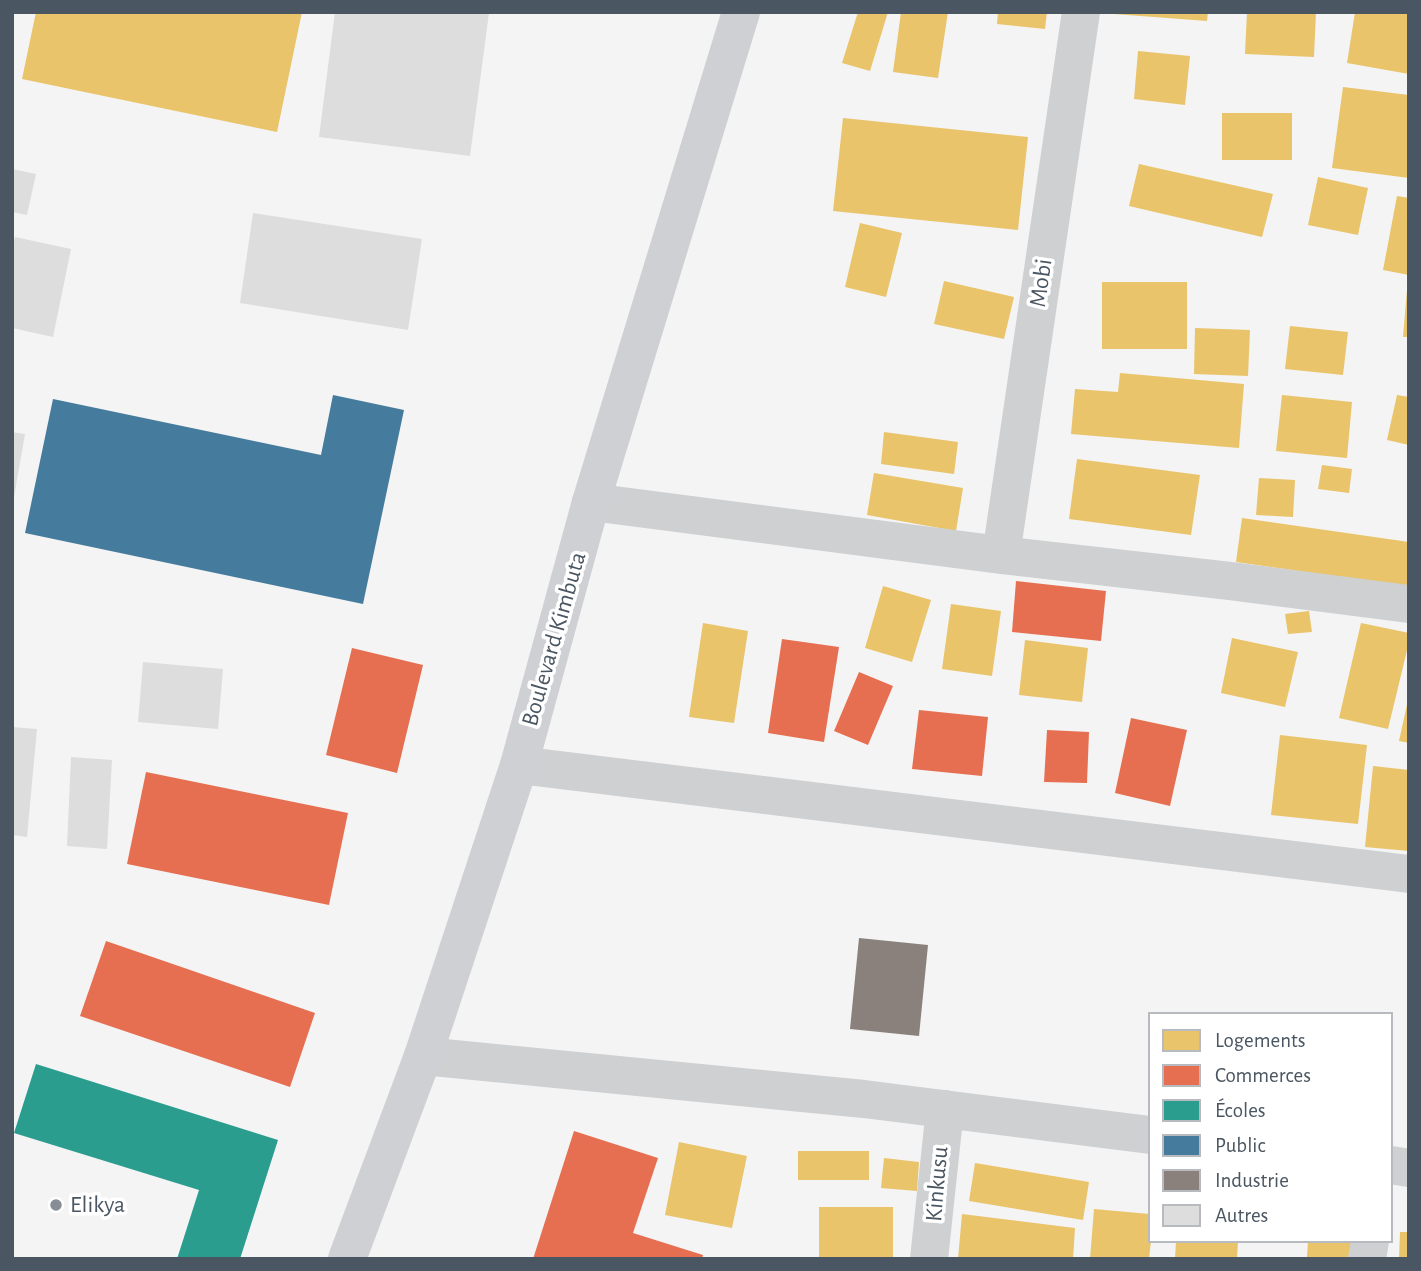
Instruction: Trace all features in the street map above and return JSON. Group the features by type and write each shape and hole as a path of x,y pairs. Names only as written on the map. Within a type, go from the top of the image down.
{"street":[{"name":"Boulevard Kimbuta","path":"347,1259 423,1056 519,765 591,502 741,12"},
{"name":"Mobi","path":"1001,555 1081,12"},
{"path":"591,502 1409,604"},
{"path":"519,765 1409,874"},
{"path":"423,1056 864,1100 1148,1135"},
{"name":"Kinkusu","path":"929,1259 944,1109"}],"building: Logements":[{"path":"36,12 302,12 277,132 22,79"},
{"path":"858,12 888,12 870,71 842,63"},
{"path":"901,12 948,12 938,78 893,72"},
{"path":"998,12 1047,12 1045,29 997,24"},
{"path":"1114,12 1208,12 1207,21"},
{"path":"1247,12 1316,12 1314,57 1245,54"},
{"path":"1355,12 1409,12 1409,74 1347,63"},
{"path":"1138,51 1190,56 1185,105 1134,99"},
{"path":"1343,87 1409,95 1409,178 1332,168"},
{"path":"1222,113 1292,113 1292,160 1222,160"},
{"path":"843,118 1028,137 1018,230 833,211"},
{"path":"1139,164 1273,194 1262,237 1129,206"},
{"path":"1318,177 1368,188 1358,235 1308,225"},
{"path":"1397,196 1409,198 1409,275 1383,270"},
{"path":"860,223 902,233 886,297 845,287"},
{"path":"944,281 1014,297 1004,339 934,324"},
{"path":"1102,282 1187,282 1187,349 1102,349"},
{"path":"1407,290 1409,337 1403,337"},
{"path":"1290,326 1348,332 1343,375 1285,369"},
{"path":"1195,328 1250,330 1248,376 1194,374"},
{"path":"1120,373 1244,384 1239,448 1071,434 1075,389 1118,392"},
{"path":"1282,395 1352,402 1347,458 1276,451"},
{"path":"1397,395 1409,397 1409,445 1387,440"},
{"path":"884,432 958,442 954,474 881,464"},
{"path":"1077,459 1200,475 1191,535 1069,519"},
{"path":"1322,465 1352,469 1349,493 1318,489"},
{"path":"874,473 963,488 956,531 867,515"},
{"path":"1259,478 1295,480 1293,517 1256,515"},
{"path":"1242,518 1409,542 1409,587 1236,562"},
{"path":"883,586 931,600 912,662 865,648"},
{"path":"951,604 1001,611 992,676 942,669"},
{"path":"1309,611 1312,632 1288,634 1285,614"},
{"path":"703,623 748,631 734,723 689,717"},
{"path":"1361,623 1409,633 1388,729 1339,718"},
{"path":"1232,638 1298,652 1285,707 1221,693"},
{"path":"1025,640 1088,648 1082,702 1019,695"},
{"path":"1409,700 1409,743 1399,741"},
{"path":"1280,735 1367,745 1358,824 1271,815"},
{"path":"1373,766 1409,770 1409,851 1365,847"},
{"path":"679,1142 747,1156 732,1228 665,1215"},
{"path":"798,1151 869,1151 869,1180 798,1180"},
{"path":"884,1158 919,1162 917,1191 881,1188"},
{"path":"975,1163 1089,1182 1083,1220 969,1201"},
{"path":"819,1207 893,1207 893,1259 819,1259"},
{"path":"1094,1209 1148,1214 1148,1243 1151,1243 1149,1259 1090,1259"},
{"path":"962,1214 1075,1228 1073,1259 958,1259"},
{"path":"1400,1232 1409,1232 1409,1259 1399,1259"},
{"path":"1176,1243 1238,1243 1237,1259 1175,1259"},
{"path":"1308,1243 1364,1243 1363,1259 1307,1257"}],"building: Commerces":[{"path":"1016,581 1106,591 1101,641 1012,632"},
{"path":"782,639 839,647 824,742 768,733"},
{"path":"352,648 423,665 397,773 326,755"},
{"path":"859,672 893,686 868,745 834,731"},
{"path":"919,710 988,717 982,776 912,769"},
{"path":"1131,718 1187,730 1170,806 1115,793"},
{"path":"1047,730 1089,732 1087,783 1044,782"},
{"path":"146,772 348,813 329,905 127,864"},
{"path":"106,941 315,1013 290,1087 80,1016"},
{"path":"574,1131 658,1158 633,1233 703,1255 702,1259 533,1259"}],"building: Écoles":[{"path":"36,1064 278,1140 240,1259 177,1259 199,1190 14,1133"}],"building: Public":[{"path":"333,395 404,410 363,604 25,533 53,399 321,455"}],"building: Industrie":[{"path":"859,938 928,945 919,1036 850,1029"}],"building: Autres":[{"path":"335,12 489,13 470,156 319,137"},
{"path":"12,169 36,174 27,215 12,212"},
{"path":"253,213 422,239 408,330 240,303"},
{"path":"15,237 71,249 53,337 12,328 12,249"},
{"path":"12,432 25,434 14,497 12,497"},
{"path":"143,662 223,669 218,729 138,722"},
{"path":"12,727 37,729 27,837 12,835"},
{"path":"71,757 112,760 107,849 67,846"}],"place":[{"name":"Elikya","path":"56,1205"}]}
